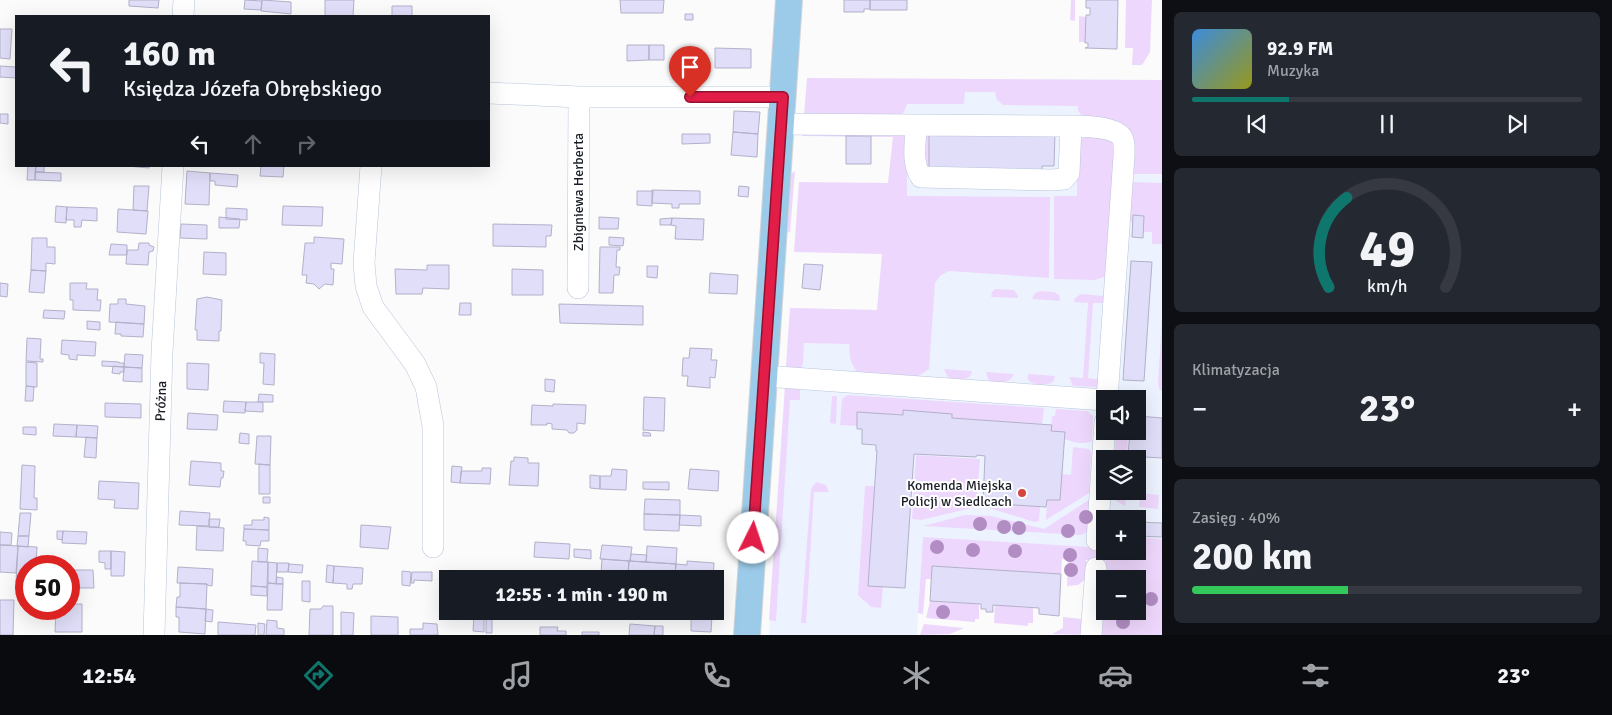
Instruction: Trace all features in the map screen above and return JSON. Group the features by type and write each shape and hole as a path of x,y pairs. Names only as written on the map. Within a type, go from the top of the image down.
{"main road":[{"path":"747,635 789,0"}],"street":[{"path":"183,15 184,0"},
{"path":"490,93 578,97 783,97"},
{"name":"Zbigniewa Herberta","path":"578,97 578,288"},
{"path":"781,124 1071,126 1099,128 1115,132 1121,136 1124,164 1107,390"},
{"path":"916,125 915,164 917,172 921,177 1052,180 1064,179 1069,173 1071,126"},
{"name":"Próżna","path":"154,635 162,352 173,167"},
{"path":"371,167 364,263 366,286 373,307 415,364 426,387 434,426 433,547"},
{"path":"764,376 1096,398"},
{"path":"1098,510 1104,440"},
{"path":"1091,635 1096,568"}],"shaded area":[{"path":"1071,0 1075,0 1075,21 1070,20"},
{"path":"1126,0 1152,0 1150,52 1142,65 1132,65 1133,48 1125,48"},
{"path":"1079,16 1086,17 1085,42 1079,42"},
{"path":"807,78 1162,80 1162,604 1158,563 1099,560 1146,560 1146,510 1096,510 1096,560 922,551 917,635 769,635 790,308 877,310 893,137 802,136"},
{"path":"807,78 1162,80 1162,174 1133,174 1134,146 1085,119 1078,111 1078,106 1003,105 997,100 995,92 965,92 964,104 907,104 904,112 900,115 804,117"},
{"path":"803,131 903,134 907,142 907,196 1050,197 1049,278 949,271 940,276 935,283 929,369 917,377 859,373 852,363 849,344 804,343 801,368 791,369 786,366 790,308 877,310 882,254 794,252 799,182 888,183 893,137 802,136"},
{"path":"929,133 929,169 925,167 923,135"},
{"path":"1101,137 1116,144 1109,269 1104,277 1095,280 1054,279 1054,196 1077,196 1077,147 1083,138"},
{"path":"795,171 790,233 786,230 791,174"},
{"path":"1131,182 1162,183 1162,244 1152,244 1152,232 1144,232 1144,216 1134,215 1133,222 1129,221"},
{"path":"995,289 1014,290 1018,298 991,297"},
{"path":"1040,291 1054,292 1059,295 1060,301 1032,299 1035,293"},
{"path":"1081,294 1103,296 1106,298 1107,303 1093,303 1088,378 1102,380 1100,386 1096,387 1073,386 1069,377 1083,378 1088,303 1074,302 1075,298"},
{"path":"1162,317 1162,391 1159,389 1158,384"},
{"path":"944,369 972,371 971,375 966,379 959,379 948,378"},
{"path":"986,372 1014,374 1010,380 999,383 989,380"},
{"path":"1028,374 1055,376 1053,382 1040,385 1028,380"},
{"path":"785,387 797,387 800,391 800,400 790,400 776,621 769,620"},
{"path":"848,395 1044,408 1042,424 952,418 952,414 903,411 903,415 858,412 857,426 840,425 842,399"},
{"path":"832,396 837,396 836,424 830,423"},
{"path":"1056,409 1087,411 1093,416 1092,441 1076,443 1060,437 1051,431 1052,416 1055,416"},
{"path":"1116,440 1128,440 1127,450 1115,450"},
{"path":"1073,447 1089,449 1091,452 1089,493 1046,520 1047,500 1060,500 1062,474 1071,475"},
{"path":"916,455 980,459 976,507 921,520 912,519"},
{"path":"816,482 826,485 829,492 814,492 806,623 801,623 811,489"},
{"path":"865,486 875,486 883,587 881,608 871,607 858,595"},
{"path":"1146,494 1159,495 1158,509 1139,507 1140,500 1146,500"},
{"path":"1095,496 1089,530 1082,535 923,526 965,515 991,516 1044,529"},
{"path":"1115,500 1125,500 1125,506"},
{"path":"983,503 1040,507 1039,521 1034,522 983,506"},
{"path":"923,537 1096,547 1096,560 1146,560 1146,538 1162,539 1162,635 1102,635 1103,620 1146,620 1146,570 1106,570 1106,561 1085,560 1088,564 1086,579 1078,585 1067,586 1068,559 1062,559 1061,574 932,566 931,579 926,579 923,614 918,613"},
{"path":"930,601 979,604 979,619 975,619 975,622 926,618"},
{"path":"995,605 1033,608 1033,623 1028,623 1028,626 994,623"},
{"path":"1063,617 1082,619 1082,635 1052,634 1063,628"},
{"path":"924,624 964,628 950,634 920,635"}],"building":[{"path":"129,0 159,0 158,8 129,6"},
{"path":"245,0 262,1 261,10 244,9"},
{"path":"262,0 291,2 291,14 261,11"},
{"path":"325,0 354,0 353,15 325,15"},
{"path":"620,0 664,0 663,13 621,13"},
{"path":"844,0 870,0 870,9 864,9 864,12 844,12"},
{"path":"870,0 907,0 907,10 870,10"},
{"path":"1086,0 1118,0 1117,49 1085,48 1088,47 1088,43 1085,43 1086,15 1090,15 1090,8 1086,8"},
{"path":"392,6 412,6 412,15 392,15"},
{"path":"685,14 693,14 693,20 685,20"},
{"path":"0,29 12,29 10,59 0,58"},
{"path":"627,45 649,45 649,60 627,61"},
{"path":"649,45 664,45 664,60 649,60"},
{"path":"715,48 751,49 751,68 715,68"},
{"path":"0,66 15,67 15,78 0,77"},
{"path":"734,111 760,112 758,134 733,132"},
{"path":"0,114 8,114 8,124 0,123"},
{"path":"733,132 758,134 757,157 731,155"},
{"path":"929,133 1055,133 1054,166 1042,166 1042,172 929,169"},
{"path":"682,134 710,134 710,143 682,144"},
{"path":"846,136 871,136 871,164 846,164"},
{"path":"28,167 36,167 35,180 27,180"},
{"path":"36,167 44,167 44,172 35,172"},
{"path":"261,167 284,167 283,177 260,176"},
{"path":"187,171 210,173 209,205 185,204"},
{"path":"35,172 61,173 61,181 35,180"},
{"path":"210,173 238,175 237,187 215,185 215,181 210,181"},
{"path":"134,186 149,186 147,211 133,210"},
{"path":"739,186 749,187 748,197 738,196"},
{"path":"652,190 700,191 700,204 679,204 679,208 672,208 672,204 652,203"},
{"path":"637,191 653,191 652,206 637,205"},
{"path":"56,206 67,207 66,223 55,222"},
{"path":"283,206 323,207 322,226 282,225"},
{"path":"67,207 97,208 97,221 82,220 81,227 74,227 74,220 66,220"},
{"path":"226,208 247,209 247,220 226,219"},
{"path":"118,209 148,211 146,234 117,232"},
{"path":"1133,215 1144,216 1143,238 1132,237"},
{"path":"219,217 240,219 239,228 219,228"},
{"path":"599,217 619,218 618,229 599,229"},
{"path":"672,218 704,219 703,240 675,239 676,226 671,225"},
{"path":"672,218 671,225 660,225 660,219"},
{"path":"181,224 207,225 207,239 180,238"},
{"path":"493,224 552,225 551,236 546,236 546,247 493,246"},
{"path":"314,237 344,239 342,264 331,263 331,269 334,269 333,285 325,284 319,289 314,284 306,283 307,275 302,275 305,243 314,243"},
{"path":"609,237 624,238 623,246 609,245"},
{"path":"32,238 47,238 47,247 55,247 55,264 46,263 46,271 31,270"},
{"path":"139,243 149,243 149,245 154,247 153,251 149,252 148,265 126,264 127,250 138,250"},
{"path":"111,244 127,245 127,255 109,255"},
{"path":"600,247 620,247 620,250 617,250 616,267 620,267 619,275 614,275 613,293 599,293"},
{"path":"204,252 226,253 226,275 203,274"},
{"path":"1131,261 1152,262 1144,381 1123,380"},
{"path":"804,264 823,265 820,290 802,288"},
{"path":"427,265 449,265 449,289 423,288 422,294 396,294 395,269 427,270"},
{"path":"647,266 658,266 657,278 647,277"},
{"path":"512,269 543,270 543,295 512,295"},
{"path":"31,270 46,271 44,293 29,292"},
{"path":"710,273 738,275 737,294 709,293"},
{"path":"0,283 8,284 7,297 0,296"},
{"path":"70,283 87,283 86,289 98,289 97,300 101,300 100,311 73,310 73,300 70,300"},
{"path":"207,297 222,300 219,341 197,340 197,330 195,330 197,299"},
{"path":"118,299 126,299 126,304 145,306 144,324 109,322 110,304 118,304"},
{"path":"460,303 471,303 471,315 459,315"},
{"path":"559,304 643,306 643,325 560,323"},
{"path":"44,310 65,311 64,319 43,318"},
{"path":"87,321 100,322 100,330 87,329"},
{"path":"116,322 144,324 143,337 115,334"},
{"path":"27,338 41,339 40,359 43,359 43,362 26,361"},
{"path":"62,340 96,342 95,356 77,355 77,360 69,359 69,355 61,354"},
{"path":"690,348 712,349 711,360 717,360 715,378 710,377 710,388 687,386 688,376 682,376 683,358 689,358"},
{"path":"260,353 275,354 274,385 263,384 264,363 260,363"},
{"path":"125,354 143,355 142,368 124,367"},
{"path":"102,361 124,363 124,367 102,366"},
{"path":"26,362 37,363 37,387 26,386"},
{"path":"187,363 209,364 208,390 187,389"},
{"path":"113,366 124,367 124,372 120,372 120,374 112,373"},
{"path":"124,367 142,368 142,382 123,381"},
{"path":"545,379 555,380 554,392 545,391"},
{"path":"26,386 34,387 33,401 25,401"},
{"path":"259,394 273,395 273,402 258,402"},
{"path":"644,397 665,398 664,431 643,430"},
{"path":"224,401 246,402 245,413 223,412"},
{"path":"246,402 263,402 263,412 245,411"},
{"path":"105,403 141,404 141,418 105,417"},
{"path":"553,404 586,405 585,424 577,423 577,430 574,433 569,433 567,430 552,429 552,424 547,423 547,425 531,425 532,405 553,406"},
{"name":"Komenda Miejska Policji w Siedlcach","path":"903,410 952,414 952,418 1052,425 1051,431 1065,432 1060,500 1047,500 1046,507 983,503 985,456 914,454 905,588 868,586 877,451 876,445 862,444 862,429 857,429 857,412 903,415"},
{"path":"188,413 218,415 217,430 187,429"},
{"path":"1146,417 1162,418 1162,458 1146,457 1146,450 1128,450 1129,440 1146,440"},
{"path":"54,424 77,425 76,437 53,436"},
{"path":"77,425 98,426 97,438 76,437"},
{"path":"23,427 36,427 36,435 23,434"},
{"path":"643,432 650,433 651,436 643,436"},
{"path":"240,433 249,434 249,444 239,443"},
{"path":"257,436 271,436 270,465 255,464"},
{"path":"86,437 97,438 96,458 84,457"},
{"path":"514,457 528,458 528,463 539,463 538,486 509,485 511,461 514,461"},
{"path":"191,461 221,463 221,471 224,471 220,487 189,485"},
{"path":"259,464 270,465 270,494 259,494"},
{"path":"22,465 35,466 34,498 37,498 37,510 20,509"},
{"path":"452,466 462,467 460,483 451,482"},
{"path":"482,468 491,468 490,484 460,483 461,471 482,471"},
{"path":"612,469 627,470 626,490 600,489 600,476 611,476"},
{"path":"690,469 719,471 718,491 688,489"},
{"path":"590,475 600,476 600,489 590,488"},
{"path":"99,481 139,483 138,509 114,508 115,500 98,499"},
{"path":"643,482 669,482 669,490 643,489"},
{"path":"263,497 270,497 270,503 263,503"},
{"path":"645,499 680,500 680,515 644,514"},
{"path":"180,511 210,513 209,526 179,525"},
{"path":"20,513 31,513 29,536 18,536"},
{"path":"644,514 680,515 679,531 644,530"},
{"path":"680,515 701,516 701,526 679,525"},
{"path":"264,517 269,518 269,530 244,529 244,525 252,525 252,520 264,520"},
{"path":"209,519 220,519 219,527 209,527"},
{"path":"1146,522 1162,523 1162,537 1146,536"},
{"path":"361,525 391,527 388,549 360,547"},
{"path":"197,526 224,528 223,551 196,550"},
{"path":"244,529 269,530 269,541 261,541 260,546 246,545 246,541 243,541"},
{"path":"57,531 63,531 62,540 57,539"},
{"path":"63,531 87,532 86,544 62,543"},
{"path":"0,532 12,533 11,545 0,545"},
{"path":"18,536 29,536 28,547 17,546"},
{"path":"535,542 570,544 569,559 534,557"},
{"path":"0,545 18,546 17,555 15,555 15,573 0,572"},
{"path":"602,545 632,547 630,561 600,559"},
{"path":"18,546 37,547 37,555 18,555"},
{"path":"647,546 677,548 676,564 646,562"},
{"path":"258,548 268,549 267,562 258,562"},
{"path":"574,549 591,550 591,559 574,557"},
{"path":"99,551 111,551 111,569 105,569 105,563 99,562"},
{"path":"111,551 125,552 124,576 111,576"},
{"path":"631,554 647,555 646,562 630,561"},
{"path":"602,559 629,561 628,570 601,570"},
{"path":"252,561 268,562 267,587 251,586"},
{"path":"629,561 676,564 675,570 628,570"},
{"path":"687,561 714,563 714,570 675,570 676,564 687,565"},
{"path":"268,562 277,563 276,584 268,583"},
{"path":"277,563 289,563 288,572 277,572"},
{"path":"289,564 303,565 302,573 288,572"},
{"path":"327,565 334,566 333,583 326,582"},
{"path":"334,566 363,568 362,584 353,584 352,589 347,589 347,584 333,583"},
{"path":"932,566 1061,574 1059,616 1039,614 1039,608 993,605 993,612 986,612 986,609 981,609 981,604 930,601"},
{"path":"178,567 213,569 212,586 207,584 177,583"},
{"path":"80,570 93,570 94,588 80,588"},
{"path":"402,571 411,572 410,586 402,585"},
{"path":"412,572 432,572 432,581 414,580 414,583 411,583"},
{"path":"277,577 283,578 283,584 276,584"},
{"path":"302,581 310,581 310,602 302,601"},
{"path":"180,583 207,584 206,609 176,607 177,597 180,597"},
{"path":"268,583 283,584 282,610 267,610"},
{"path":"251,586 267,587 267,596 251,595"},
{"path":"0,600 14,600 13,635 0,635"},
{"path":"80,604 82,604 82,632 55,632 56,620 80,620"},
{"path":"323,606 333,606 333,635 309,635 310,609 321,609"},
{"path":"176,607 206,609 205,634 179,632 179,617 176,617"},
{"path":"206,609 213,610 212,622 205,621"},
{"path":"341,612 354,613 353,635 341,635"},
{"path":"371,616 398,617 398,635 371,635"},
{"path":"267,620 277,621 277,628 284,629 284,635 266,635"},
{"path":"474,620 484,620 484,632 473,631"},
{"path":"486,620 492,620 492,633 486,633"},
{"path":"691,620 712,620 711,632 691,631"},
{"path":"218,622 256,625 255,635 218,635"},
{"path":"258,623 265,624 264,635 258,635"},
{"path":"423,623 437,624 438,635 410,635 410,629 423,629"},
{"path":"630,624 655,626 654,635 629,635"},
{"path":"655,626 663,626 663,635 654,635"},
{"path":"540,627 558,627 557,631 566,631 566,635 540,635"},
{"path":"582,632 599,632 599,635 582,635"}],"place":[{"name":"Komenda Miejska Policji w Siedlcach","path":"1022,493"}],"route":[{"path":"690,97 783,97 753,538"}]}
